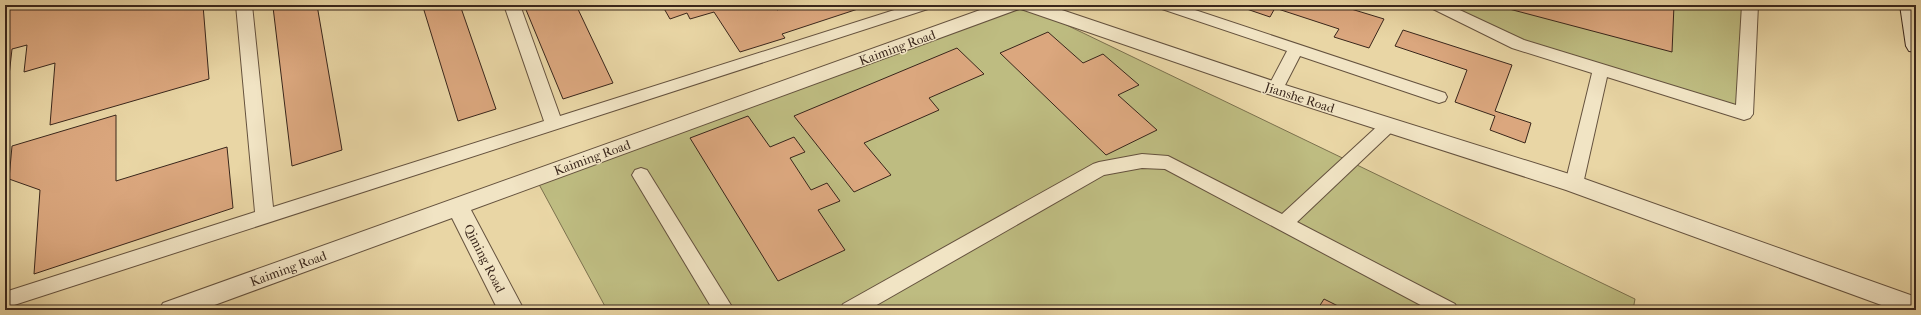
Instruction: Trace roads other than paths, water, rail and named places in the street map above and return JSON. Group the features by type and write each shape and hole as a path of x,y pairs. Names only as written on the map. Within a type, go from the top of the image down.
{"street":[{"name":"Kaiming Road","path":"172,310 1012,5"},
{"name":"Jianshe Road","path":"1028,5 1275,89 1574,184 1916,307"},
{"path":"1909,5 1916,46"},
{"name":"Qiming Road","path":"458,207 511,310"}],"lane":[{"path":"244,5 266,217"},
{"path":"512,5 554,125"},
{"path":"5,300 926,5"},
{"path":"1164,5 1439,97"},
{"path":"1436,5 1518,44 1744,114 1750,5"},
{"path":"1275,89 1296,49"},
{"path":"1574,184 1601,69"},
{"path":"1283,224 1389,125"},
{"path":"850,310 1099,169 1142,161 1168,163 1448,310"},
{"path":"641,175 724,310"}]}
